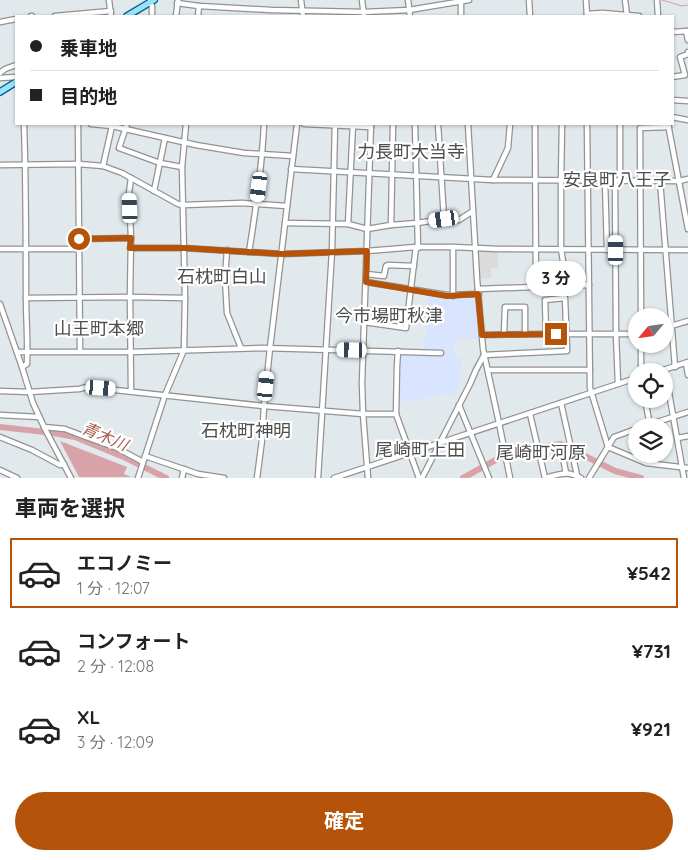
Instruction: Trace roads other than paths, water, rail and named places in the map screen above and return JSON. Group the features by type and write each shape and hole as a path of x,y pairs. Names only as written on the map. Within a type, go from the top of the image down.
{"main road":[{"path":"129,15 152,1"},
{"path":"0,92 15,83"}],"street":[{"path":"83,15 111,14 109,0"},
{"path":"301,0 303,14"},
{"path":"362,0 364,14"},
{"path":"408,0 410,15"},
{"path":"176,15 178,2 199,6 271,10 303,14 364,14 409,10 469,0"},
{"path":"529,0 530,15"},
{"path":"586,0 587,15 616,15"},
{"path":"625,0 630,15"},
{"path":"657,0 658,15"},
{"path":"152,1 152,15"},
{"path":"461,1 461,15"},
{"path":"198,15 199,6"},
{"path":"0,22 15,19"},
{"path":"674,32 687,31 688,40"},
{"path":"674,77 685,75 680,57 686,56 688,52"},
{"path":"0,73 15,65"},
{"path":"0,78 15,78"},
{"path":"674,100 688,101"},
{"path":"674,117 688,120"},
{"path":"22,367 27,364 24,125"},
{"path":"78,125 80,352"},
{"path":"102,125 126,127 185,143 244,153 293,156"},
{"path":"138,478 165,395 184,350 185,298 182,167 186,125"},
{"path":"250,252 263,153 264,125"},
{"path":"257,478 270,348 297,125"},
{"path":"318,478 332,252 335,125"},
{"path":"348,224 353,125 371,125 363,350 363,414 368,478"},
{"path":"391,225 393,125"},
{"path":"364,322 406,328 417,247 415,125"},
{"path":"438,125 444,219"},
{"path":"468,125 478,292 484,355 510,478"},
{"path":"493,180 508,148 510,125"},
{"path":"535,125 536,286"},
{"path":"562,125 561,250 567,286"},
{"path":"587,125 591,393 608,447 646,463 685,467"},
{"path":"618,384 616,250 620,125"},
{"path":"103,166 112,126"},
{"path":"641,308 640,128 669,126 688,229"},
{"path":"126,127 120,148 160,163 182,167"},
{"path":"154,191 165,138"},
{"path":"0,165 79,164 103,166 183,205 257,203 287,206"},
{"path":"292,168 493,180 680,181 688,179"},
{"path":"131,178 129,193 131,238 131,391"},
{"path":"605,180 607,250"},
{"path":"660,181 671,308"},
{"path":"286,223 348,224 367,229 444,219 459,220 473,211"},
{"path":"79,239 131,238"},
{"path":"130,248 184,248 282,254 417,247 536,250 688,250"},
{"path":"453,247 453,296"},
{"path":"0,249 79,249"},
{"path":"227,250 225,278 227,313 241,348"},
{"path":"366,274 384,276 386,266 388,265 414,266"},
{"path":"366,282 453,296 536,286 588,285"},
{"path":"26,298 185,298"},
{"path":"484,355 567,351 565,298 545,300 546,334"},
{"path":"0,304 39,417 71,478"},
{"path":"504,334 505,307 525,306 525,334"},
{"path":"673,325 688,320"},
{"path":"482,335 628,334"},
{"path":"673,339 675,367 687,363 688,375"},
{"path":"17,352 131,352 241,348 441,352"},
{"path":"398,351 396,414 420,478"},
{"path":"420,478 484,355"},
{"path":"488,370 590,370"},
{"path":"334,478 628,381"},
{"path":"0,391 29,392 86,387 264,406 363,414 396,414"},
{"path":"561,403 579,476"},
{"path":"459,405 488,478"},
{"path":"672,408 685,467 684,478"},
{"path":"669,418 688,412"},
{"path":"0,414 39,417"},
{"path":"530,414 545,478 566,472 579,476"},
{"path":"45,428 65,430 117,448 142,464"},
{"path":"588,478 614,437 628,432"},
{"path":"678,438 688,436"},
{"path":"0,437 32,450 60,465 64,464"},
{"path":"145,456 198,474 224,478"},
{"path":"563,458 566,472"},
{"path":"182,478 184,469"},
{"path":"0,470 17,478"}],"waterway":[{"path":"662,0 682,6 688,5"},
{"name":"青木川","path":"0,427 75,437 126,458 166,478"},
{"name":"青木川","path":"509,453 561,444 615,471 641,478"},
{"name":"青木川","path":"463,478 501,457"}],"district":[{"name":"力長町大当寺","path":"411,152"},
{"name":"安良町八王子","path":"617,180"},
{"name":"石枕町白山","path":"222,277"},
{"name":"今市場町秋津","path":"389,316"},
{"name":"山王町本郷","path":"99,329"},
{"name":"石枕町神明","path":"246,431"},
{"name":"尾崎町上田","path":"420,450"},
{"name":"尾崎町河原","path":"541,453"}]}
